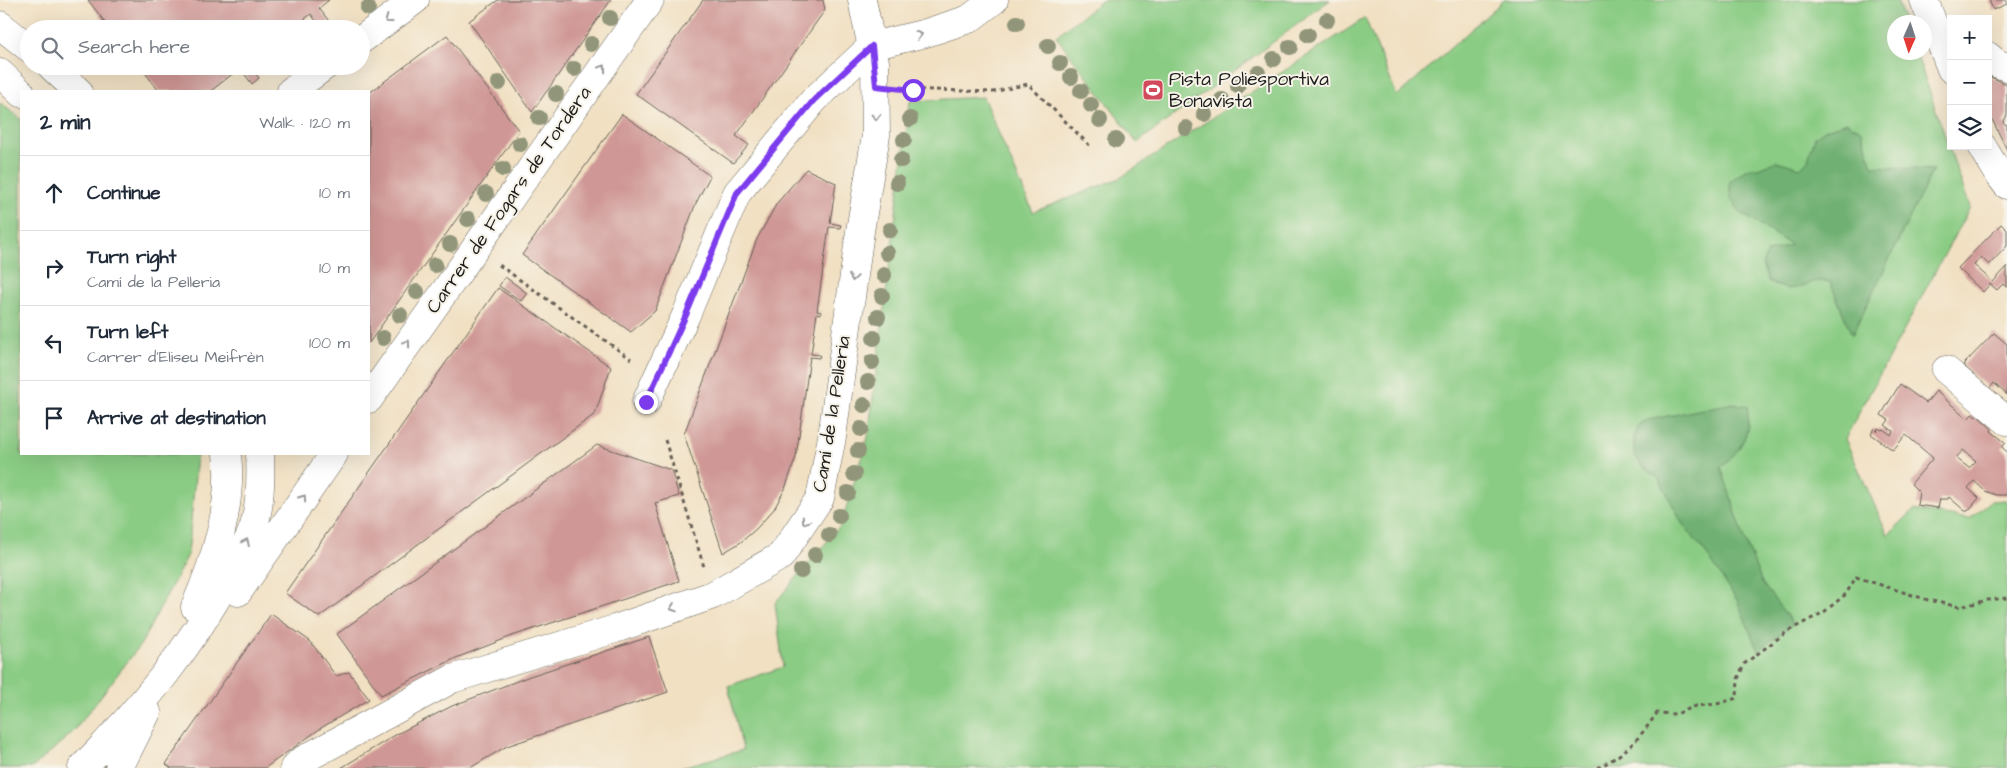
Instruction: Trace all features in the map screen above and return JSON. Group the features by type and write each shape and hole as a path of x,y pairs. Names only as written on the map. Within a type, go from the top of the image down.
{"street":[{"path":"370,33 415,0"},
{"name":"Carrer de Fogars de Tordera","path":"372,391 650,0"},
{"name":"Camí de la Pelleria","path":"294,768 301,762 452,679 615,629 712,595 781,556 820,498 832,437 860,231 876,135 876,86 872,46 862,0"},
{"path":"646,402 686,315 737,193 814,100 872,46 926,33 969,18 994,0"},
{"path":"1925,2 1947,21"},
{"path":"1925,2 1948,60"},
{"path":"0,25 20,41"},
{"path":"1992,60 2007,67"},
{"path":"0,73 20,92"},
{"path":"61,75 77,90"},
{"path":"292,90 313,75"},
{"path":"1984,150 2007,185"},
{"path":"1946,370 2007,421"},
{"path":"119,768 166,673 208,578 218,542 225,505 227,455"},
{"path":"82,768 122,727 166,673 212,609 253,529 259,498 260,455"},
{"path":"166,673 210,632 333,455"}],"path":[{"path":"876,86 929,91 993,92 1028,84 1091,147"},
{"path":"494,262 631,359"},
{"path":"665,440 704,569"},
{"path":"1597,768 1614,760 1632,747 1657,713 1676,714 1696,706 1718,704 1737,698 1738,679 1744,664 1788,631 1824,612 1846,594 1856,577 1928,600 1960,607 1988,600 2007,598"}],"green space":[{"name":"Pista Poliesportiva Bonavista","path":"1103,0 1330,0 1137,143 1056,36"},
{"path":"1504,0 1897,0 1902,15 1887,15 1887,60 1918,60 1947,141 1947,150 1950,150 1970,207 1845,439 1888,535 1914,510 1969,519 1991,501 2007,500 2007,768 678,768 743,750 728,686 783,667 775,603 841,525 868,437 910,101 983,97 1033,212 1120,178 1365,18 1397,96"},
{"path":"0,103 20,118 20,455 197,455 188,555 141,644 74,731 32,768 0,768"},
{"path":"1847,122 1862,131 1872,166 1933,170 1852,335 1830,282 1815,282 1788,289 1768,281 1762,264 1768,252 1791,245 1741,213 1730,198 1730,181 1749,168 1758,168 1777,161 1800,168 1808,160 1815,137 1826,129"},
{"path":"1733,403 1747,406 1748,425 1739,448 1721,467 1745,540 1762,583 1793,624 1758,651 1737,600 1708,556 1682,523 1659,479 1641,465 1634,454 1634,437 1639,426 1648,420"}],"building":[{"path":"88,0 329,0 319,8 328,20 315,20 311,14 303,20 103,20"},
{"path":"498,0 611,0 532,112 469,21"},
{"path":"703,0 823,0 825,10 736,136 749,145 733,163 636,94"},
{"path":"1989,0 2007,0 2007,4 1993,10"},
{"path":"447,35 519,131 370,342 370,92"},
{"path":"147,75 231,75 212,90 158,90"},
{"path":"245,75 257,75 259,78 252,84"},
{"path":"1992,78 2007,84 2007,115 2003,123 2007,125 2007,150 1992,119"},
{"path":"622,114 710,176 696,203 655,311 631,332 522,255"},
{"path":"806,169 836,183 830,223 841,225 840,228 829,227 817,311 821,312 821,314 817,313 811,354 820,355 819,358 810,357 796,457 785,489 774,509 756,529 741,542 723,553 684,434 757,239 777,203"},
{"path":"2001,224 2007,230 2007,246 1989,265 1981,257 1974,265 1993,282 2007,267 2007,288 2003,284 1997,290 1990,284 1983,292 1958,268"},
{"path":"505,277 527,293 521,301 499,286"},
{"path":"498,288 611,367 595,414 319,617 285,593"},
{"path":"1994,333 2007,344 2007,395 1994,383 1989,389 1963,365"},
{"path":"1900,384 1926,403 1936,391 1968,419 1972,414 1976,417 1977,415 1992,429 1991,431 2006,443 2002,447 2007,452 2007,495 1996,495 1985,491 1974,481 1968,488 1979,498 1968,511 1965,511 1949,497 1948,499 1940,499 1938,508 1917,505 1919,492 1911,484 1933,458 1906,435 1893,450 1871,434 1874,428 1877,431 1878,428 1891,435 1893,431 1885,425 1889,420 1881,415","holes":["1963,450 1976,461 1969,468 1956,458"]},
{"path":"597,445 671,470 679,496 655,503 679,581 512,636 456,658 381,695 337,634"},
{"path":"271,614 310,641 336,676 349,672 369,699 321,728 265,768 171,768 166,764"},
{"path":"649,637 668,692 507,746 470,768 341,768 397,734 452,706 530,676"}],"place":[{"name":"Pista Poliesportiva Bonavista","path":"1153,90"}],"route":[{"path":"646,402 686,315 737,193 814,100 872,46 876,86 913,90"}]}
